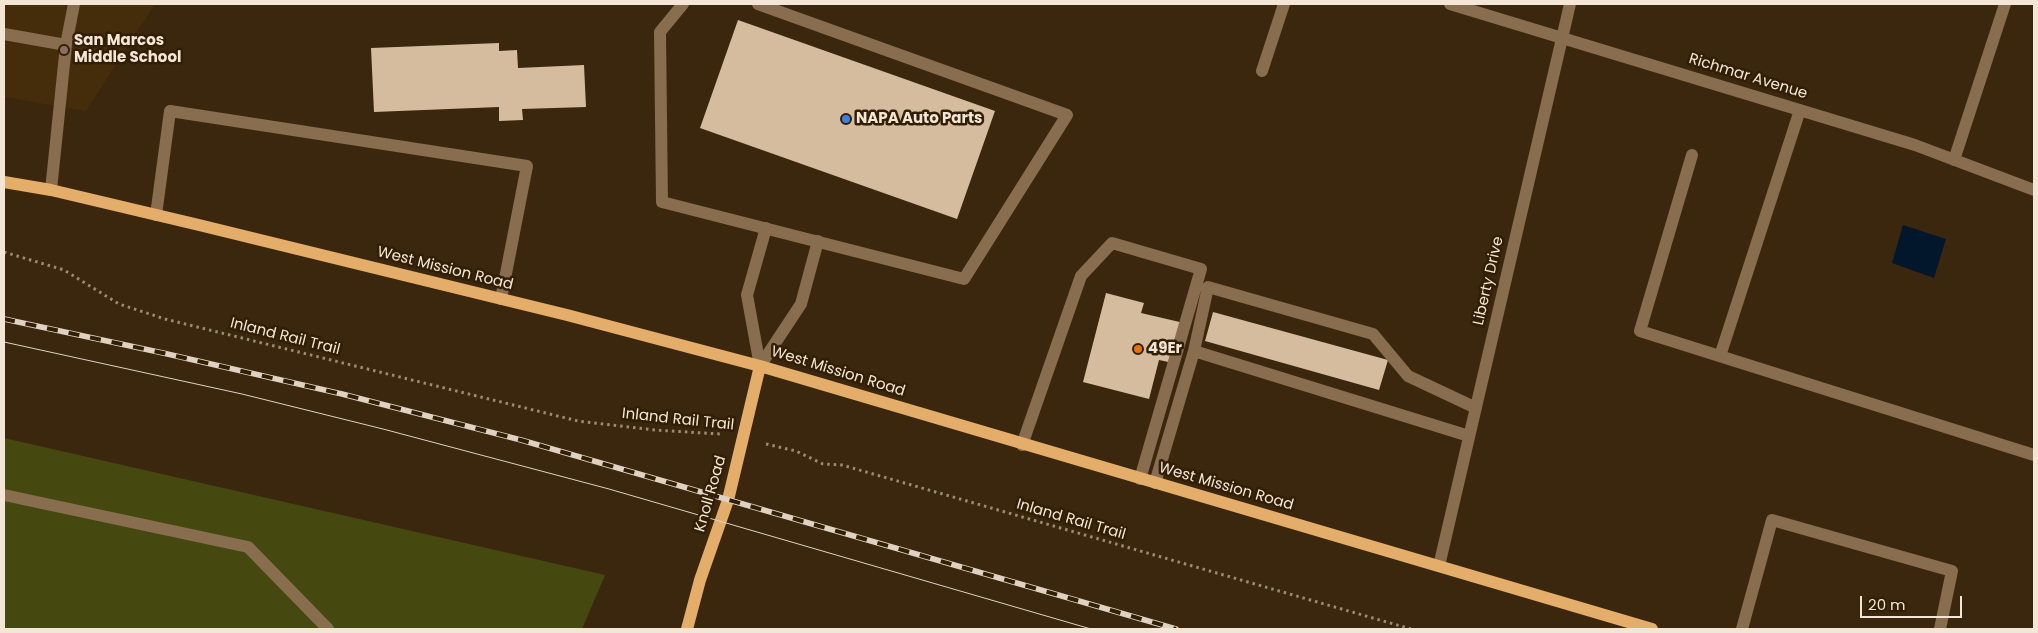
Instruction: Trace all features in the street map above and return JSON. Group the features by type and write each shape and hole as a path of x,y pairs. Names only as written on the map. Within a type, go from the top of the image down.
{"main road":[{"name":"West Mission Road","path":"4,182 51,190 156,215 501,299 760,366 1022,445 1652,629"},
{"name":"Knoll Road","path":"687,629 700,580 722,522 760,366"}],"street":[{"path":"51,190 66,45 74,4"},
{"path":"683,4 660,32 662,202 964,279 1067,115 758,4"},
{"path":"1262,71 1284,4"},
{"name":"Richmar Avenue","path":"1450,4 1915,145 2034,190"},
{"name":"Liberty Drive","path":"1439,566 1570,4"},
{"path":"1954,160 2005,4"},
{"path":"4,34 66,45"},
{"path":"1720,356 1800,110"},
{"path":"156,215 170,111 527,166 501,299"},
{"path":"1692,155 1640,331 2034,455"},
{"path":"760,366 747,295 766,228"},
{"path":"760,366 801,304 818,241"},
{"path":"1022,445 1081,276 1112,243 1192,266 1201,269 1140,479"},
{"path":"1154,483 1194,351 1208,287 1373,334 1408,376 1476,408"},
{"path":"1194,351 1469,436"},
{"path":"4,495 248,547 328,629"},
{"path":"1742,629 1772,520 1952,572 1940,629"}],"path":[{"name":"Inland Rail Trail","path":"4,252 64,270 120,304 165,319 578,421 655,430 724,434 742,438 796,452 824,464 842,465 1411,629"}],"shaded area":[{"name":"San Marcos Middle School","path":"4,4 155,4 86,111 4,97"}],"green space":[{"path":"4,438 605,575 582,629 4,629"}],"water":[{"path":"1903,225 1946,239 1934,278 1892,263"}],"building":[{"path":"738,20 995,111 957,219 700,128"},
{"path":"499,43 499,51 517,50 518,68 584,65 586,107 522,109 523,120 499,121 499,107 374,112 371,48"},
{"path":"1106,293 1144,303 1141,313 1184,323 1173,363 1159,360 1149,399 1083,382"},
{"path":"1213,312 1388,360 1379,390 1205,341"}],"tram line":[{"path":"4,342 242,394 383,429 609,489 1091,629"}],"railway":[{"path":"4,319 342,394 521,440 1176,629"}],"place":[{"name":"San Marcos Middle School","path":"64,50"},
{"name":"NAPA Auto Parts","path":"846,119"},
{"name":"49Er","path":"1138,349"}]}
